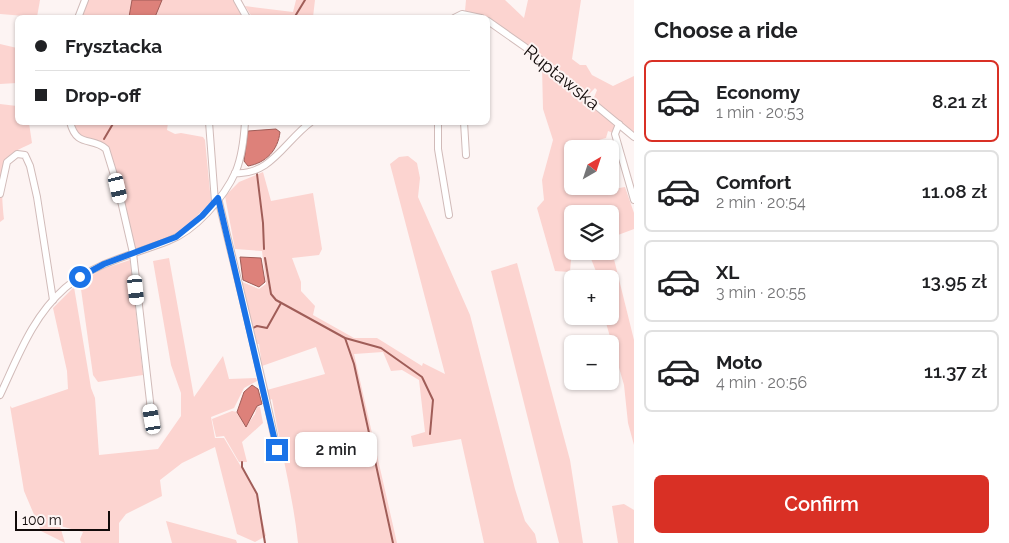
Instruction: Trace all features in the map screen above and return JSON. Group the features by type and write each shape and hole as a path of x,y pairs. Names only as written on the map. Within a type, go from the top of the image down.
{"street":[{"path":"79,15 85,0"},
{"path":"237,0 244,15"},
{"name":"Ruptawska","path":"490,21 525,46 634,137"},
{"path":"619,124 615,134 634,200"},
{"path":"71,125 74,133 80,139 102,145 108,152 133,253 152,419"},
{"path":"209,125 217,200 277,450"},
{"path":"0,395 30,331 53,300 80,277 104,264 176,237 202,216 217,200 235,173 244,125"},
{"path":"235,173 249,173 264,168 296,134 307,125"},
{"path":"438,125 438,150 449,215"},
{"path":"464,125 466,155"},
{"path":"0,194 7,162 15,155 25,155 29,160 35,189 53,300"}],"shaded area":[{"path":"0,0 40,0 37,15 0,14"},
{"path":"88,0 234,0 241,15 83,15"},
{"path":"132,0 162,0 156,15 129,15"},
{"path":"296,0 315,0 313,15 251,15 245,6 293,12"},
{"path":"466,0 505,0 524,18 528,0 581,0 572,59 580,65 586,65 592,75 613,86 634,76 634,134 593,100 597,90 595,88 588,95 490,20 490,15 465,11"},
{"path":"0,44 15,48 15,83 0,84"},
{"path":"542,67 616,125 613,133 608,131 606,138 599,140 564,140 564,195 619,195 619,188 625,187 634,213 634,229 619,235 619,205 564,205 564,260 571,260 570,270 564,270 564,272 555,271 537,208 544,200 542,180 553,140 543,109"},
{"path":"0,104 15,106 15,125 29,125 32,143 10,155 5,163 2,187 4,219 0,222"},
{"path":"68,125 168,125 167,130 175,134 181,133 203,137 205,140 211,202 186,227 174,235 134,251 104,149 76,140 69,131"},
{"path":"276,129 280,132 274,150 266,159 248,166 244,161 248,131"},
{"path":"408,156 417,163 420,178 418,197 470,315 515,489 525,521 535,534 537,543 484,543 461,439 413,447 411,436 425,432 419,380 402,370 391,371 383,352 354,354 397,543 298,543 272,399 270,400 267,390 325,374 316,347 262,366 259,344 254,344 240,281 259,289 266,284 262,251 235,249 225,196 239,182 263,172 271,201 313,193 322,249 319,255 292,258 301,282 301,291 315,306 313,315 354,338 377,338 422,366 423,363 445,374 390,164 399,157"},
{"path":"240,257 261,258 265,282 259,287 243,280"},
{"path":"169,258 194,397 223,356 229,379 256,378 257,381 244,388 234,408 211,417 215,438 224,438 256,492 266,536 255,542 237,534 215,447 182,463 160,480 162,496 126,514 119,523 119,543 81,543 80,539 83,532 60,526 65,543 41,531 24,491 10,406 12,408 68,389 67,371 53,308 74,287 91,388 95,398 99,455 158,449 181,416 181,393 171,365 153,261"},
{"path":"130,260 143,375 98,382 93,375 80,282 103,269"},
{"path":"592,260 614,260 617,270 595,270"},
{"path":"517,263 570,460 583,543 559,543 491,271"},
{"path":"619,279 634,340 634,445 628,423 624,385 619,368 619,335 610,335 607,325 619,325"},
{"path":"252,385 258,389 262,404 257,406 246,427 237,412 244,392"},
{"path":"257,406 260,407 263,423 242,442 247,462 239,462 224,436 216,437 212,419 232,411 237,412 246,426 255,414"},
{"path":"624,504 634,510 634,543 618,543 612,506"},
{"path":"166,521 236,540 237,543 172,543"}],"waterway":[{"path":"296,15 305,0"},
{"path":"104,139 112,125"},
{"path":"257,174 264,249"},
{"path":"265,258 271,294 276,300 345,338 381,348 422,377 433,400 430,434"},
{"path":"251,329 257,326 267,328 281,303"},
{"path":"345,338 354,364 393,543"},
{"path":"242,462 242,467 257,494 265,543"}],"route":[{"path":"80,277 94,268 169,241 184,233 218,198 251,341 264,386 277,450"}]}
